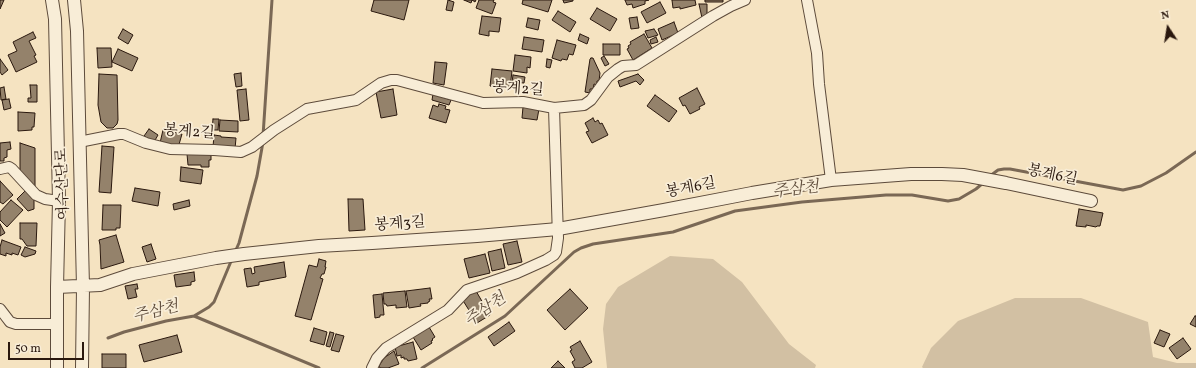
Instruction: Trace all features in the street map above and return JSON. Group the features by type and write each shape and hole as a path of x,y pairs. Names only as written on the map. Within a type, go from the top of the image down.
{"street":[{"name":"여수산단로","path":"52,0 55,19 59,201 57,368"},
{"name":"여수산단로","path":"74,0 83,286 82,368"},
{"name":"봉계2길","path":"79,142 124,134 146,143 177,150 241,152 252,147 307,109 356,100 381,83 391,80 397,80 483,103 522,102 554,108 579,106 591,100 608,77 618,68 636,65 713,16 745,0"},
{"path":"807,0 817,54 819,84 831,180"},
{"path":"372,368 377,358 386,348 444,312 467,290 517,274 554,255 558,244 558,229 554,108"},
{"path":"0,169 9,167 36,195 45,199 59,201"},
{"name":"봉계6길","path":"558,229 831,180 911,174 952,174 980,178 1091,201"},
{"name":"봉계3길","path":"83,286 100,285 133,274 244,254 319,246 372,244 558,229"},
{"path":"57,287 83,286"},
{"path":"0,309 10,322 16,324 57,324"}],"shaded area":[{"path":"670,256 713,259 742,282 789,344 816,365 815,368 607,368 603,329 606,304 618,287"},
{"path":"1015,298 1081,298 1148,322 1153,357 1177,363 1196,363 1196,368 922,367 931,348 958,321"}],"building":[{"path":"0,0 4,0 0,9"},
{"path":"374,0 409,0 404,20 371,11"},
{"path":"448,0 454,2 452,11 446,10"},
{"path":"464,0 472,0 471,3"},
{"path":"479,0 494,0 493,2 496,3 492,14 476,8"},
{"path":"523,0 552,0 548,12 522,4"},
{"path":"563,0 573,0 573,1 564,3"},
{"path":"625,0 649,0 645,1 645,4 633,8 632,4 627,5"},
{"path":"672,0 695,0 696,5 680,9 680,7 673,8"},
{"path":"705,0 723,0 723,2 705,2"},
{"path":"660,2 666,13 647,23 641,12"},
{"path":"699,4 707,4 707,15 702,18"},
{"path":"597,8 617,19 610,31 590,19"},
{"path":"558,11 576,22 570,32 552,20"},
{"path":"482,16 501,18 499,32 489,31 489,36 479,34"},
{"path":"637,17 639,28 631,29 629,18"},
{"path":"528,18 540,20 538,30 526,27"},
{"path":"674,22 678,33 662,40 658,29"},
{"path":"123,29 133,35 128,44 118,38"},
{"path":"654,29 658,35 648,38 645,31"},
{"path":"33,32 36,38 29,41 36,55 34,56 37,62 16,72 8,55 17,51 13,42"},
{"path":"580,34 589,38 587,44 578,40"},
{"path":"644,34 652,48 633,60 627,49 629,48 628,46 631,44 630,42"},
{"path":"524,37 544,40 542,52 522,49"},
{"path":"656,37 658,42 651,44 650,40"},
{"path":"557,40 576,45 573,55 569,54 567,60 562,59 561,61 552,58"},
{"path":"603,44 620,44 620,55 603,55"},
{"path":"97,48 111,48 112,67 98,68"},
{"path":"118,49 138,58 132,71 112,62"},
{"path":"515,55 531,57 530,68 527,67 527,73 513,71"},
{"path":"604,56 609,64 605,66 601,58"},
{"path":"591,58 593,58 600,73 597,85 594,84 593,89 590,89 590,93 585,92"},
{"path":"0,59 8,70 2,75 0,72"},
{"path":"547,59 552,60 550,68 546,67"},
{"path":"435,62 447,63 444,85 433,83"},
{"path":"492,69 512,71 510,88 490,86"},
{"path":"241,73 242,86 236,87 234,74"},
{"path":"99,74 117,75 118,120 117,124 113,128 107,128 101,122 98,105"},
{"path":"638,74 644,80 640,85 636,81 620,87 618,81"},
{"path":"513,75 525,77 524,83 512,82"},
{"path":"30,85 37,85 37,102 28,102 28,98 31,98"},
{"path":"4,87 6,99 1,100 0,88"},
{"path":"697,88 705,104 699,107 700,109 690,114 685,105 683,106 679,98"},
{"path":"246,89 249,120 240,121 237,90"},
{"path":"393,89 397,115 381,118 376,92"},
{"path":"433,94 451,100 449,105 432,100"},
{"path":"655,95 677,111 669,122 647,106"},
{"path":"9,99 11,108 4,110 2,100"},
{"path":"439,104 446,106 445,109 450,110 446,123 429,118 433,105 438,107"},
{"path":"523,107 539,109 537,120 522,118"},
{"path":"18,112 35,113 34,127 32,127 32,130 18,131"},
{"path":"593,118 595,122 598,120 600,124 602,123 608,135 592,143 586,132 589,131 585,123"},
{"path":"213,119 219,119 218,130 212,130"},
{"path":"220,120 238,121 238,132 219,131"},
{"path":"149,129 158,135 154,142 144,136"},
{"path":"163,130 182,134 178,148 160,143"},
{"path":"214,135 236,138 235,149 213,147"},
{"path":"10,142 11,149 7,150 7,157 4,158 4,161 0,161 0,143"},
{"path":"20,143 35,148 35,187 20,172"},
{"path":"102,146 114,147 111,193 99,192"},
{"path":"211,153 209,167 201,167 201,165 188,165 187,154"},
{"path":"181,167 203,170 201,184 180,181"},
{"path":"0,181 13,195 3,204 0,202"},
{"path":"135,188 160,192 158,206 132,201"},
{"path":"27,189 34,199 34,209 28,211 17,199"},
{"path":"348,199 363,199 365,230 349,231"},
{"path":"11,200 23,210 7,227 0,220 0,212"},
{"path":"189,200 190,206 174,210 173,204"},
{"path":"103,205 121,205 120,228 116,228 116,230 102,230"},
{"path":"1079,209 1103,213 1100,226 1076,226"},
{"path":"20,223 37,223 36,246 27,246 22,239 20,239"},
{"path":"0,224 5,233 0,236"},
{"path":"116,235 124,262 101,269 99,240"},
{"path":"2,240 21,247 18,255 6,253 6,256 0,254"},
{"path":"517,241 522,262 508,265 503,244"},
{"path":"151,244 156,259 147,262 142,247"},
{"path":"25,247 36,251 35,254 25,257 21,255"},
{"path":"501,249 505,268 492,271 488,252"},
{"path":"485,254 490,273 469,278 464,259"},
{"path":"319,259 326,261 326,267 324,274 322,274 320,278 323,279 311,320 295,316 309,265 317,267"},
{"path":"284,262 286,277 259,282 259,285 247,287 244,269 251,268 252,274 255,273 254,267"},
{"path":"194,272 195,281 191,282 191,285 176,287 174,275"},
{"path":"137,284 138,289 135,289 137,297 128,299 125,286"},
{"path":"430,288 432,299 429,299 430,301 428,303 409,308 406,291"},
{"path":"570,289 588,308 565,330 547,310"},
{"path":"405,291 407,307 396,308 396,305 387,306 384,304 383,293"},
{"path":"476,291 490,315 477,323 462,299"},
{"path":"382,294 384,315 380,315 380,317 375,318 373,295"},
{"path":"1196,316 1196,327 1190,324"},
{"path":"509,322 515,331 494,346 488,337"},
{"path":"429,327 435,337 431,341 432,343 421,350 413,337"},
{"path":"314,328 327,332 324,345 310,341"},
{"path":"1160,330 1170,334 1164,347 1154,343"},
{"path":"330,332 334,333 330,347 326,346"},
{"path":"336,334 344,336 339,352 331,350"},
{"path":"177,335 182,352 144,362 139,345"},
{"path":"1183,338 1191,349 1177,359 1169,348"},
{"path":"580,341 592,362 582,368 575,368 572,362 575,360 570,351 572,350 570,347"},
{"path":"413,342 417,359 408,361 407,359 404,359 404,357 401,358 401,355 397,356 395,347"},
{"path":"394,351 399,364 388,368 380,368 379,366 384,358"},
{"path":"102,354 126,354 126,368 102,368"},
{"path":"558,361 565,368 551,368"}],"waterway":[{"path":"263,136 272,0"},
{"path":"235,252 239,243 257,176 263,142"},
{"name":"주삼천","path":"990,176 998,170 1010,169 1123,190 1141,186 1166,173 1196,152"},
{"name":"주삼천","path":"422,368 505,316 574,252 593,244 673,232 735,211 802,202 886,195 912,195 948,201 959,199 983,183"},
{"path":"194,316 209,307 214,302 232,259"},
{"name":"주삼천","path":"108,338 124,332 166,321 194,316 319,368"}]}
